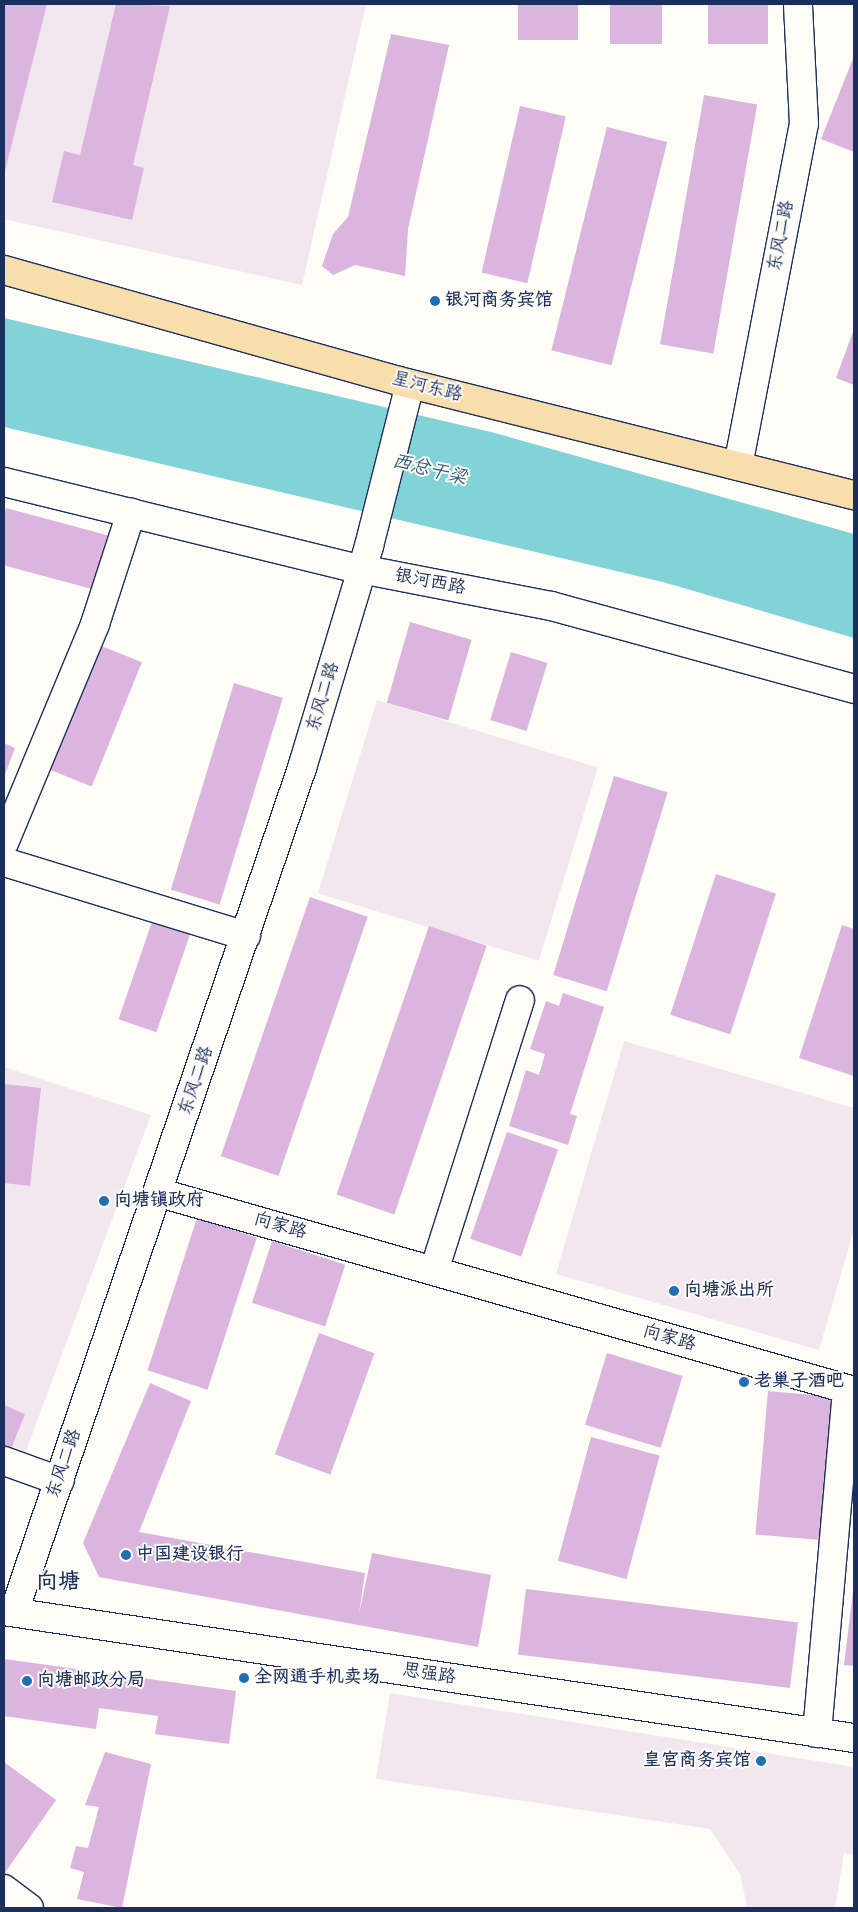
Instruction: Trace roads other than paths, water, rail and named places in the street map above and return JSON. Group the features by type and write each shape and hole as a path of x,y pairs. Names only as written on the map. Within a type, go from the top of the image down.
{"main road":[{"name":"星河东路","path":"4,270 407,394 738,466 854,495"}],"street":[{"name":"东风二路","path":"738,466 804,124 798,4"},
{"name":"东风二路","path":"9,1612 60,1480 160,1193 246,936 365,558 407,394"},
{"name":"银河西路","path":"4,482 131,513 365,558 551,606 854,689"},
{"path":"4,843 95,624 131,513"},
{"path":"4,862 246,936"},
{"path":"434,1271 520,1000"},
{"name":"向家路","path":"160,1193 851,1390 817,1733"},
{"path":"4,1461 60,1480"},
{"name":"思强路","path":"9,1612 854,1738"},
{"path":"4,1889 29,1908"}],"water":[{"name":"西总干梁","path":"4,318 495,433 854,534 854,638 663,582 4,427"}],"place":[{"name":"银河商务宾馆","path":"435,301"},
{"name":"向塘镇政府","path":"104,1201"},
{"name":"向塘派出所","path":"674,1291"},
{"name":"老巢子酒吧","path":"744,1382"},
{"name":"中国建设银行","path":"126,1555"},
{"name":"全网通手机卖场","path":"244,1678"},
{"name":"向塘邮政分局","path":"27,1681"},
{"name":"皇宫商务宾馆","path":"761,1761"}],"district":[{"name":"向塘","path":"58,1584"}]}
